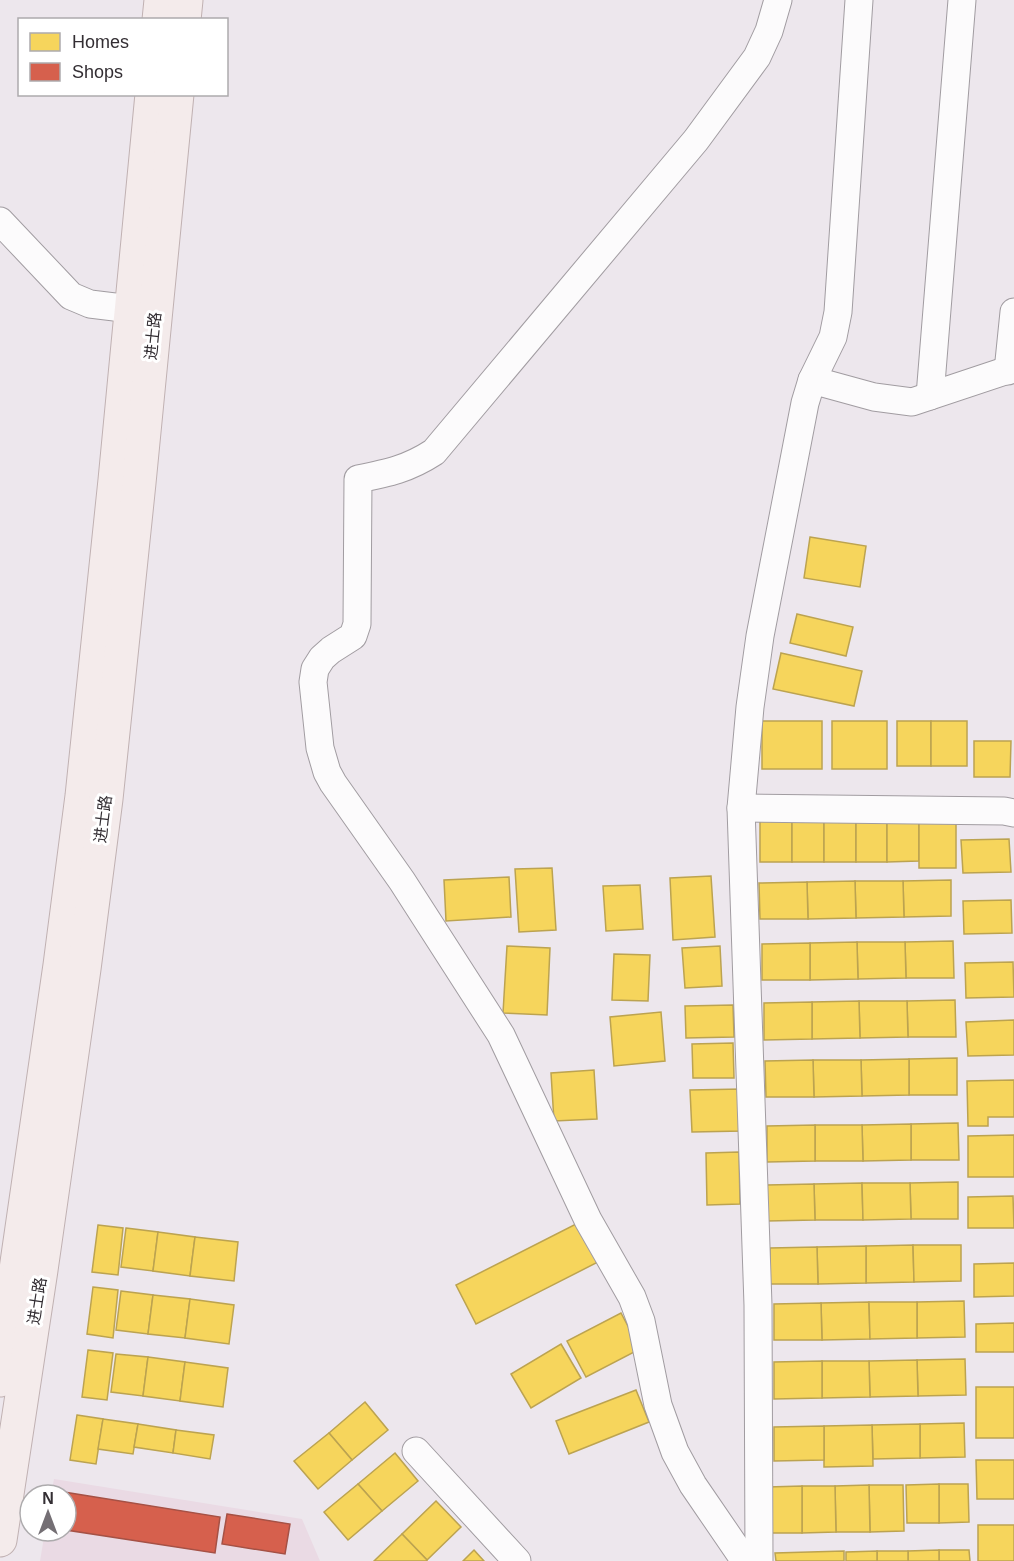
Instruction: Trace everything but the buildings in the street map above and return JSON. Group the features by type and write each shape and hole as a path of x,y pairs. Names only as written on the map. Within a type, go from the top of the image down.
{"main road":[{"path":"159,18 161,0"},
{"path":"184,18 186,0"},
{"name":"进士路","path":"0,1380 54,1011 82,796 152,96"},
{"name":"进士路","path":"0,1540 78,1014 106,799 177,96"}],"street":[{"path":"745,1561 693,1485 675,1452 658,1405 641,1321 632,1297 588,1220 501,1035 402,881 327,772 320,748 313,682 315,669 322,658 353,636 357,624 358,479 392,472 418,462 434,452 696,140 757,57 778,0"},
{"path":"759,1561 758,1305 741,808 750,707 760,636 805,403 812,380 833,337 838,312 859,0"},
{"path":"930,396 962,0"},
{"path":"0,221 71,296 90,304 131,309"},
{"path":"812,380 874,397 912,402 1011,370 1014,312"},
{"path":"741,808 1005,811 1014,813"},
{"path":"416,1451 517,1561"}],"shaded area":[{"path":"54,1479 302,1519 320,1561 40,1561 43,1543 78,1543 78,1483 53,1483"}]}
